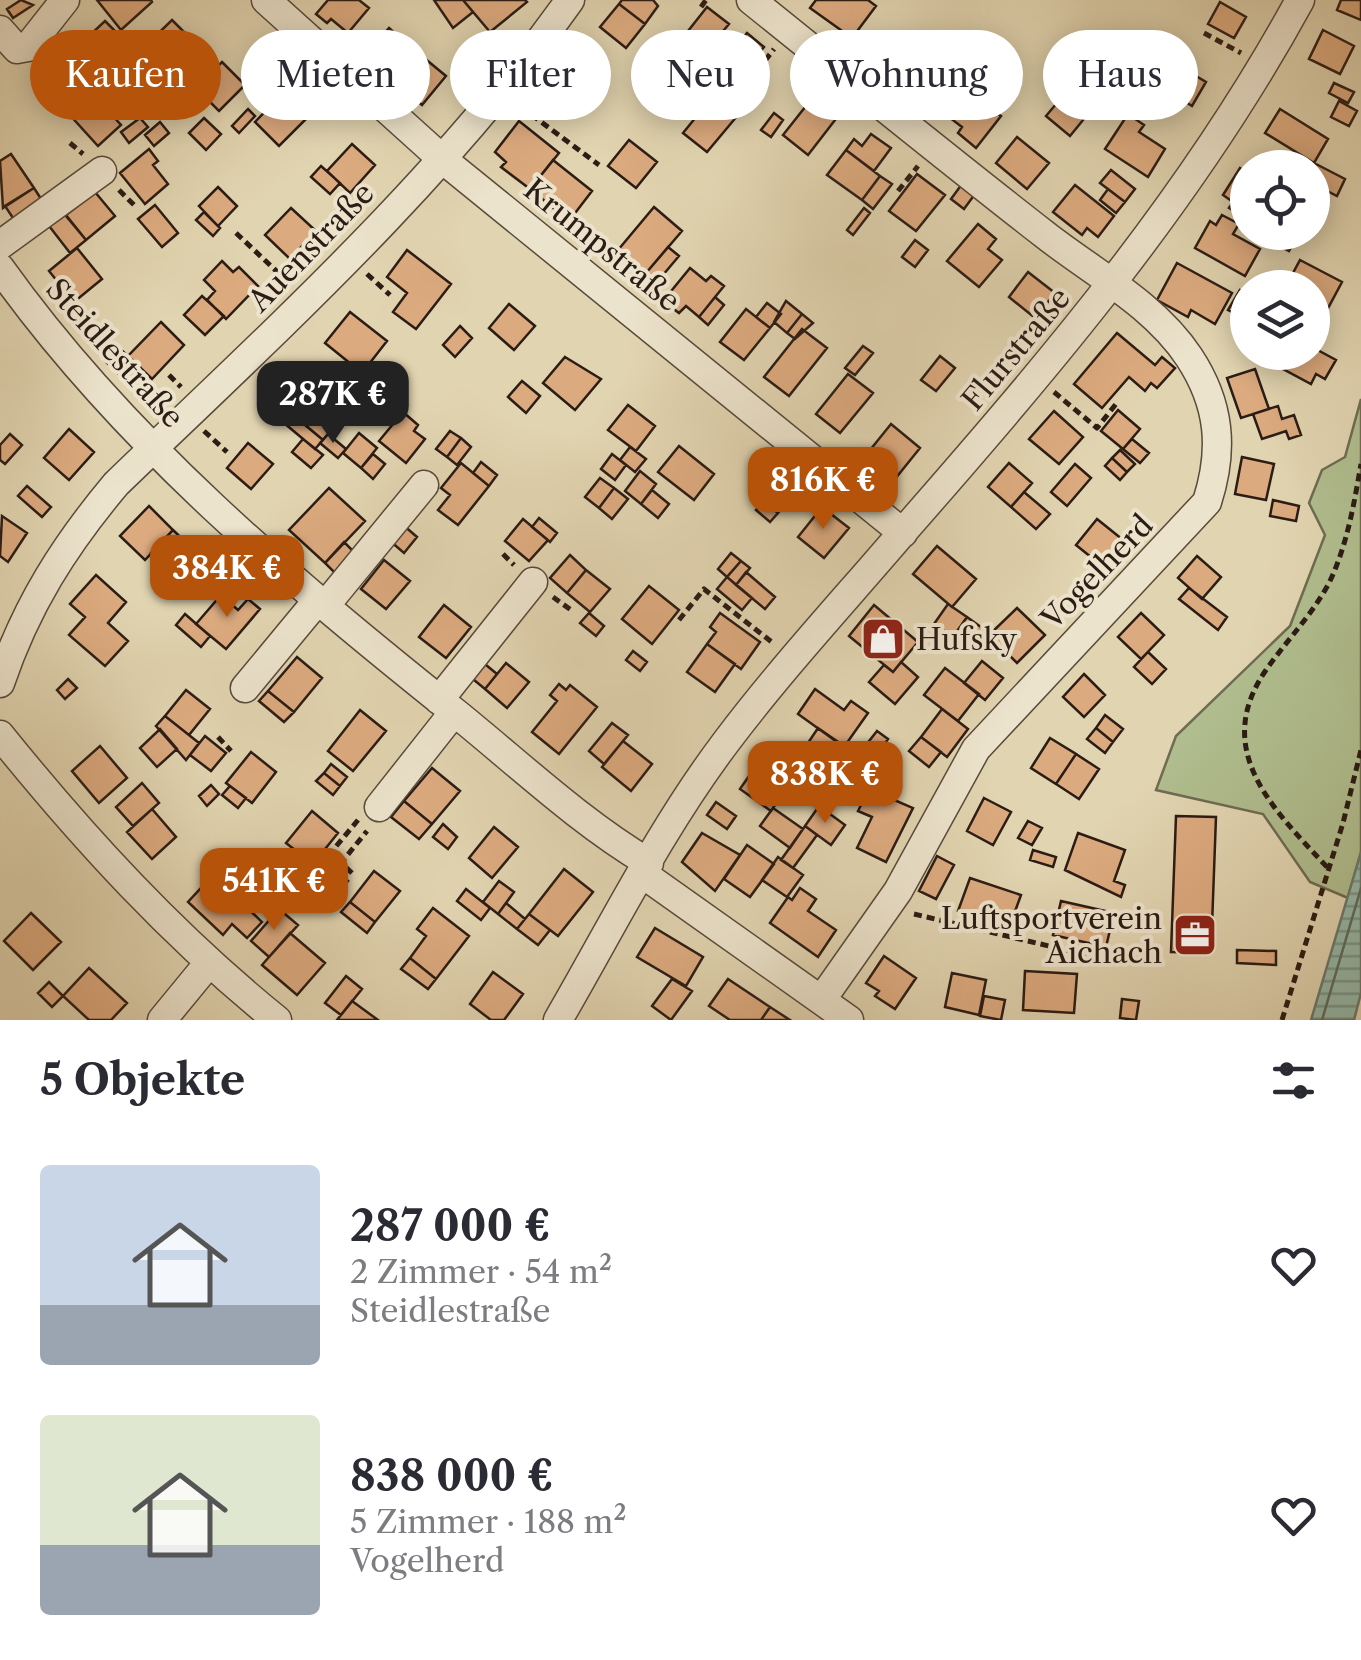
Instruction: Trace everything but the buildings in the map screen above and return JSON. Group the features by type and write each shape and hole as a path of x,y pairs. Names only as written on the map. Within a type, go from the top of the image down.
{"street":[{"path":"0,30 17,49 28,47 66,0"},
{"name":"Krumpstraße","path":"266,0 441,158 903,533"},
{"name":"Auenstraße","path":"547,30 570,0"},
{"name":"Vogelherd","path":"751,0 1136,301 1187,354 1208,392 1218,424 1219,453 1207,502 976,749 887,908 822,998"},
{"name":"Flurstraße","path":"558,1020 690,791 793,659 1037,377 1168,213 1264,66 1300,0"},
{"name":"Auenstraße","path":"0,683 20,626 55,562 116,484 307,300 474,120"},
{"path":"0,245 102,171"},
{"name":"Steidlestraße","path":"0,268 28,307 156,446 320,604 646,869"},
{"path":"245,688 424,486"},
{"path":"378,806 533,582"},
{"path":"0,735 144,901 208,964 277,1020"},
{"path":"646,869 849,1020"},
{"path":"162,1020 208,964"}],"path":[{"path":"770,54 788,30"},
{"path":"1204,33 1264,66"},
{"path":"539,120 599,165"},
{"path":"236,233 307,300"},
{"path":"1037,377 1097,428 1116,404"},
{"path":"1327,868 1262,786 1244,753 1242,722 1267,670 1329,582 1354,510 1361,464"},
{"path":"679,620 704,589 793,659"},
{"path":"218,737 231,751"},
{"path":"1282,1020 1361,750"},
{"path":"328,856 353,824 378,806"},
{"path":"352,873 341,863 370,827 378,806"},
{"path":"887,908 1090,956"}],"shaded area":[{"path":"1361,399 1361,852 1348,898 1310,882 1263,814 1156,790 1176,736 1290,626 1325,535 1309,503 1322,470 1345,457"}],"water":[{"path":"1361,852 1361,993 1354,1020 1311,1020"}],"place":[{"name":"Hufsky","path":"883,639"},
{"name":"Luftsportverein Aichach","path":"1195,935"}]}
